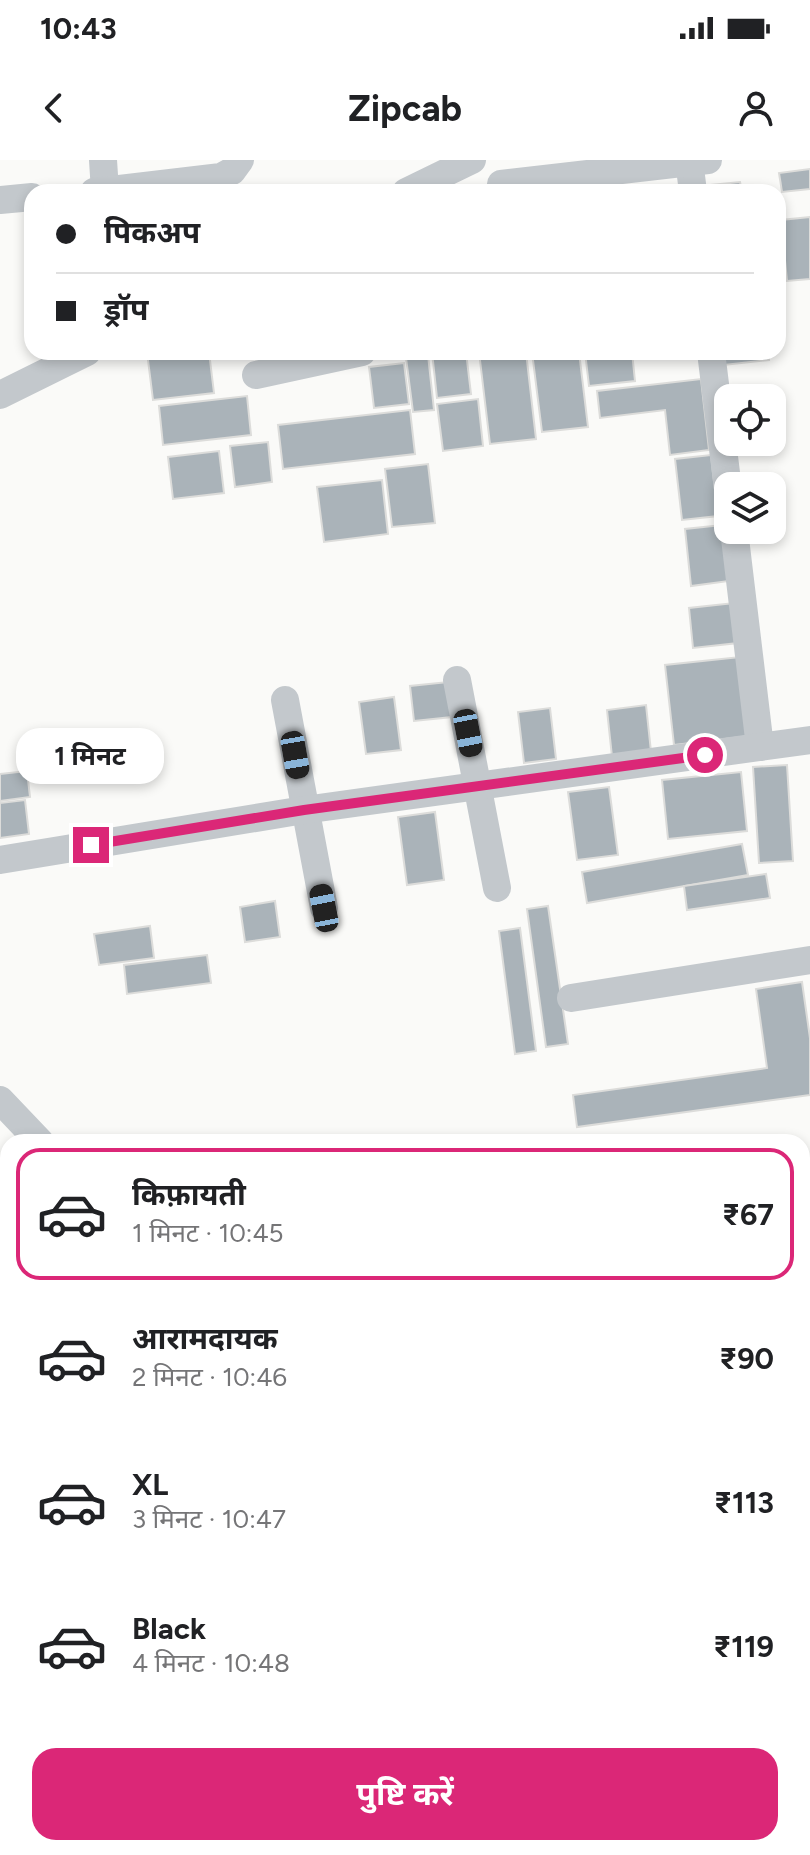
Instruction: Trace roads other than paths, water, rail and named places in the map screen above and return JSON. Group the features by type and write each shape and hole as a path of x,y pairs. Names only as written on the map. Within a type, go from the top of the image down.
{"street":[{"path":"103,160 105,184"},
{"path":"163,184 221,177 232,171 240,160"},
{"path":"422,184 472,160"},
{"path":"501,184 695,161 694,184"},
{"path":"0,200 24,198"},
{"path":"0,395 71,360"},
{"path":"256,375 325,360"},
{"path":"712,360 726,472"},
{"path":"736,544 760,747"},
{"path":"457,680 497,888"},
{"path":"285,700 324,908"},
{"path":"0,860 304,810 810,740"},
{"path":"571,998 810,960"},
{"path":"0,1100 32,1134"}]}
